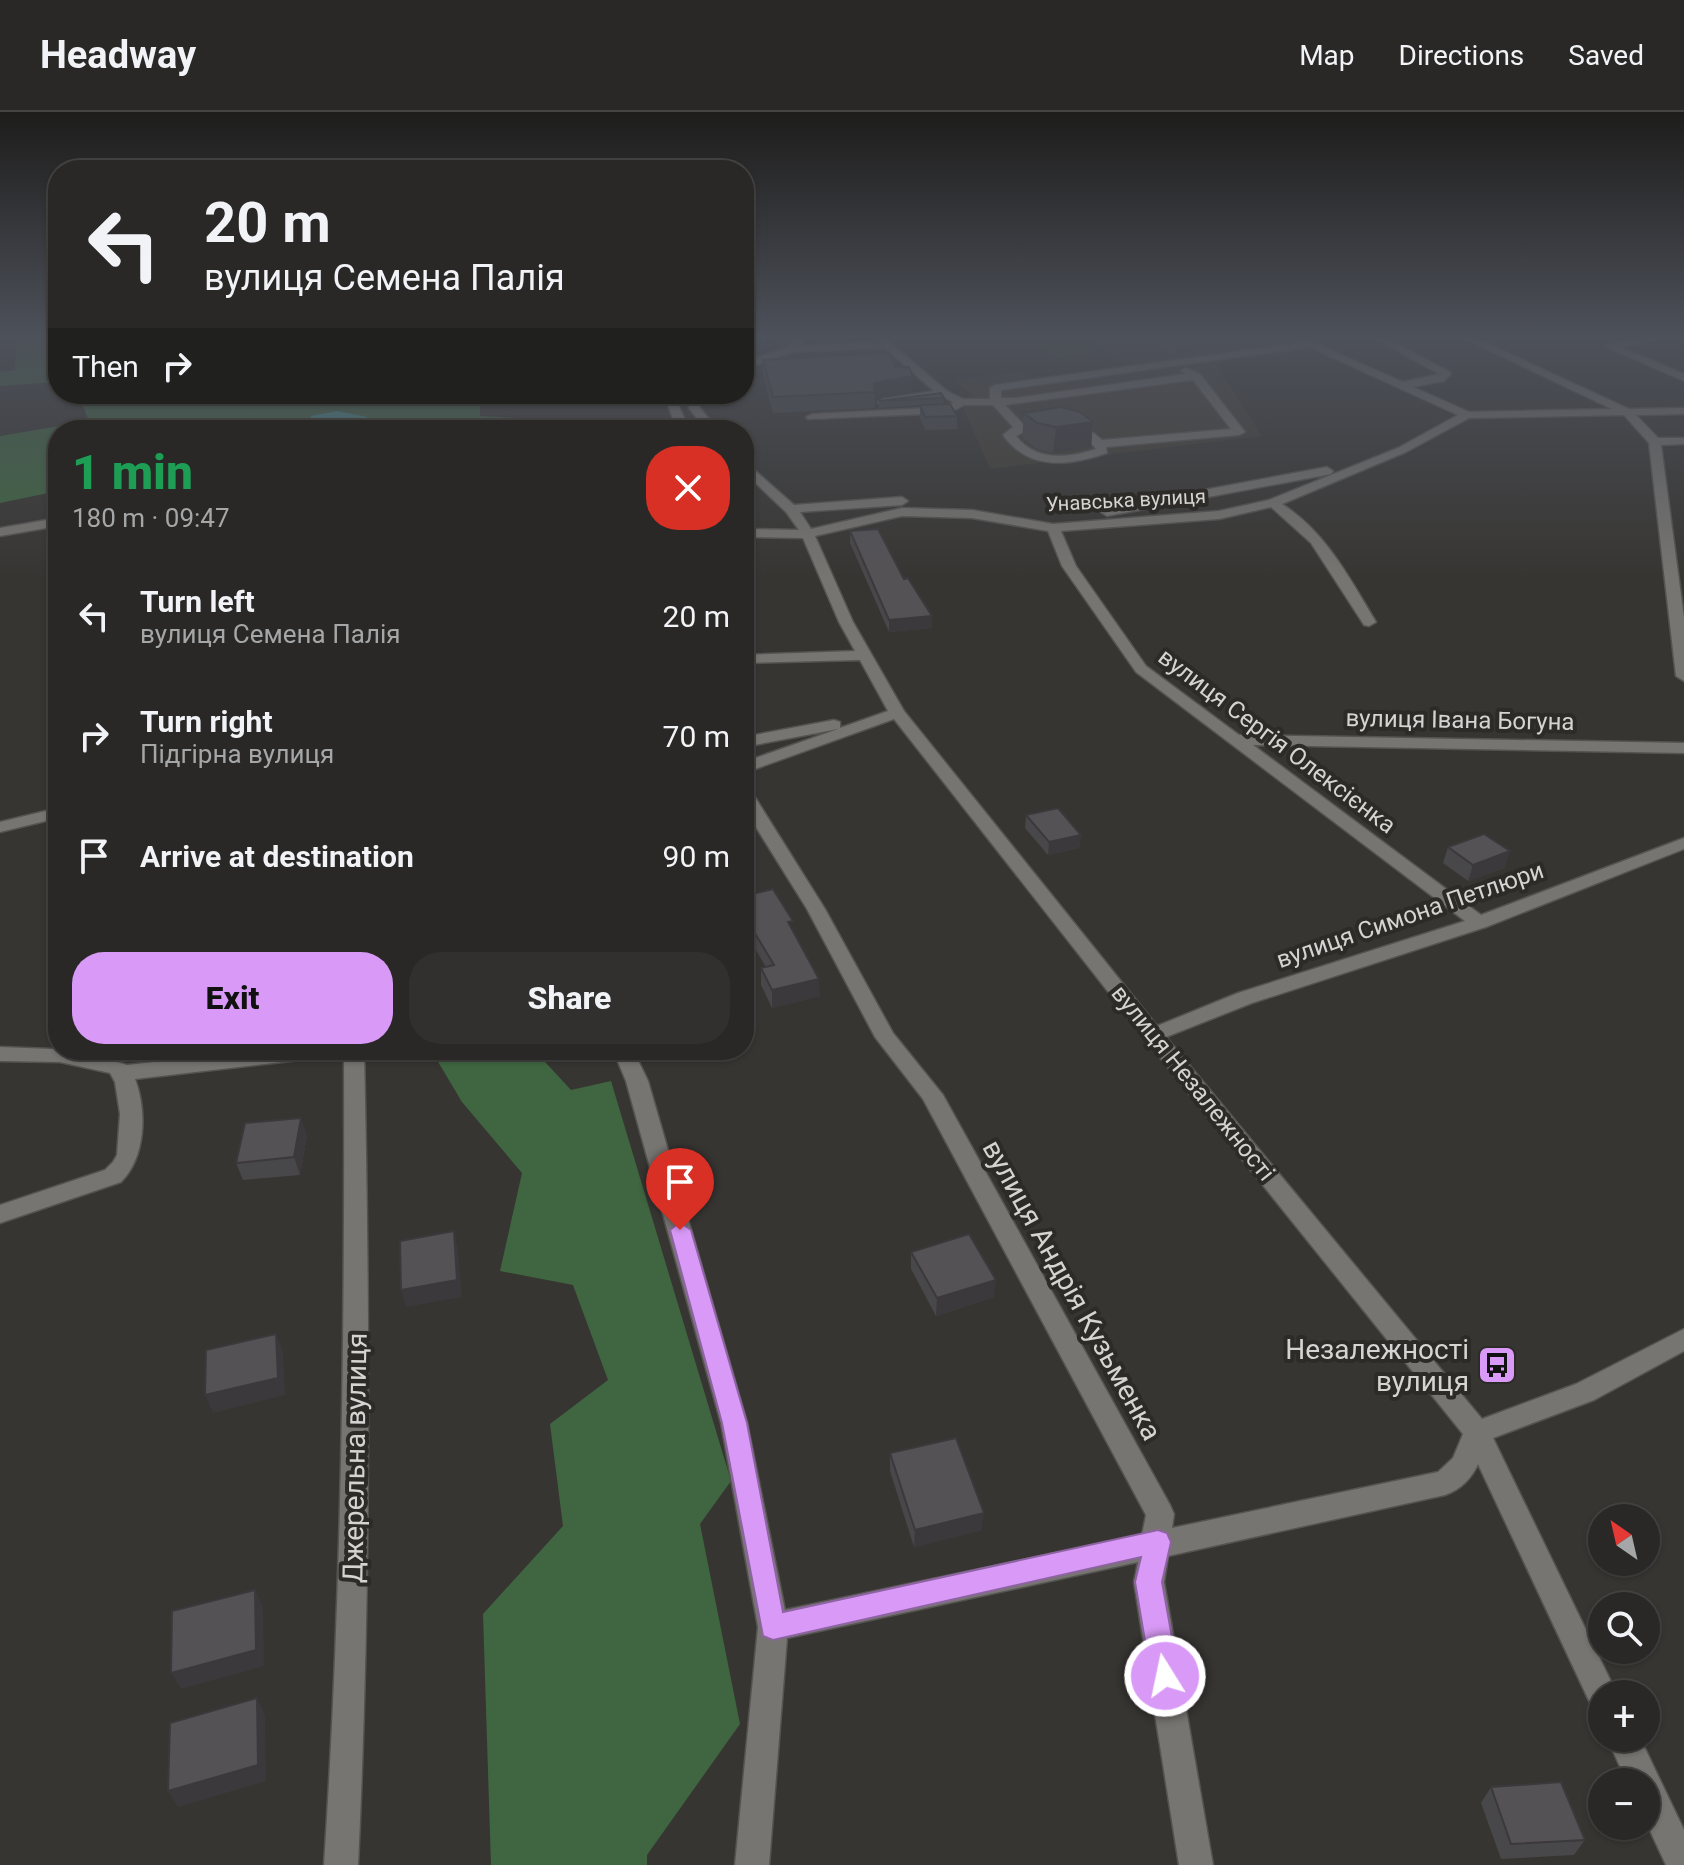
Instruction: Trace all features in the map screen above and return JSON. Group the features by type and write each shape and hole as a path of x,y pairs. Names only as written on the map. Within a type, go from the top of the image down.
{"street":[{"path":"1010,417 1020,428"},
{"path":"1100,444 1239,432 1227,417"},
{"name":"Унавська вулиця","path":"754,533 808,534 902,512 927,511 972,514 1053,528 1219,515 1273,503 1402,450 1464,417"},
{"path":"1631,417 1655,442 1684,676"},
{"path":"1057,423 1071,426 1100,444 1103,451 1091,455 1036,458 1019,448 1009,435 1020,428 1057,423"},
{"path":"1655,442 1684,441"},
{"name":"Унавська вулиця","path":"1080,517 1362,464"},
{"name":"вулиця Незалежності","path":"754,486 791,509 808,534 863,655 897,713 1153,1035 1477,1432 1595,1680"},
{"path":"791,509 939,498"},
{"path":"1273,503 1293,514 1325,551 1369,622"},
{"path":"0,532 48,524"},
{"name":"вулиця Сергія Олексієнка","path":"1053,528 1069,566 1141,669 1479,923"},
{"path":"754,659 863,655"},
{"path":"754,740 897,713"},
{"path":"754,764 897,713"},
{"name":"вулиця Івана Богуна","path":"1236,740 1684,748"},
{"name":"вулиця Андрія Кузьменка","path":"754,810 816,909 885,1037 932,1095 1160,1514 1158,1542 1149,1582 1196,1865"},
{"path":"0,827 48,815"},
{"name":"вулиця Симона Петлюри","path":"1153,1035 1245,998 1479,923 1684,843"},
{"path":"0,1054 48,1055"},
{"path":"95,1060 122,1073 237,1060"},
{"name":"Джерельна вулиця","path":"341,1865 351,1724 358,1271 354,1060"},
{"path":"627,1060 641,1096 734,1423 773,1627 752,1865"},
{"path":"0,1214 113,1176 121,1168 128,1155 131,1128 122,1073"},
{"path":"773,1627 1158,1542 1445,1483 1464,1466 1477,1432 1585,1392 1684,1339"},
{"path":"1660,1816 1683,1865"}],"shaded area":[{"path":"967,417 1250,417 1262,436 990,469"}],"green space":[{"path":"87,417 495,417 553,420 89,420"},
{"path":"48,428 48,493 0,503 0,436"},
{"path":"437,1060 543,1060 571,1090 611,1081 731,1481 700,1524 740,1724 647,1855 647,1865 491,1865 483,1614 563,1526 550,1424 608,1380 573,1285 500,1271 522,1173 462,1102"}],"water":[{"path":"311,417 366,417 368,420 310,420"}],"building":[{"path":"1029,417 1086,417 1093,422 1056,427 1037,423"},
{"path":"878,529 904,579 908,578 932,616 889,620 850,531"},
{"path":"1058,808 1081,835 1049,842 1026,815"},
{"path":"1484,834 1510,851 1473,865 1448,847"},
{"path":"773,889 793,921 788,922 819,979 772,990 761,968 774,965 754,932 754,894"},
{"path":"301,1118 294,1157 236,1163 245,1123"},
{"path":"454,1231 457,1280 401,1290 400,1241"},
{"path":"969,1234 996,1280 937,1298 911,1252"},
{"path":"276,1334 278,1378 205,1395 206,1350"},
{"path":"956,1438 984,1513 915,1530 890,1453"},
{"path":"255,1590 256,1650 171,1673 172,1611"},
{"path":"257,1698 258,1765 168,1791 170,1723"},
{"path":"1561,1782 1585,1840 1511,1844 1491,1787"}],"place":[{"name":"Незалежності вулиця","path":"1497,1365"}],"route":[{"path":"680,1230 734,1423 773,1627 1158,1542 1149,1582 1165,1676"}]}
